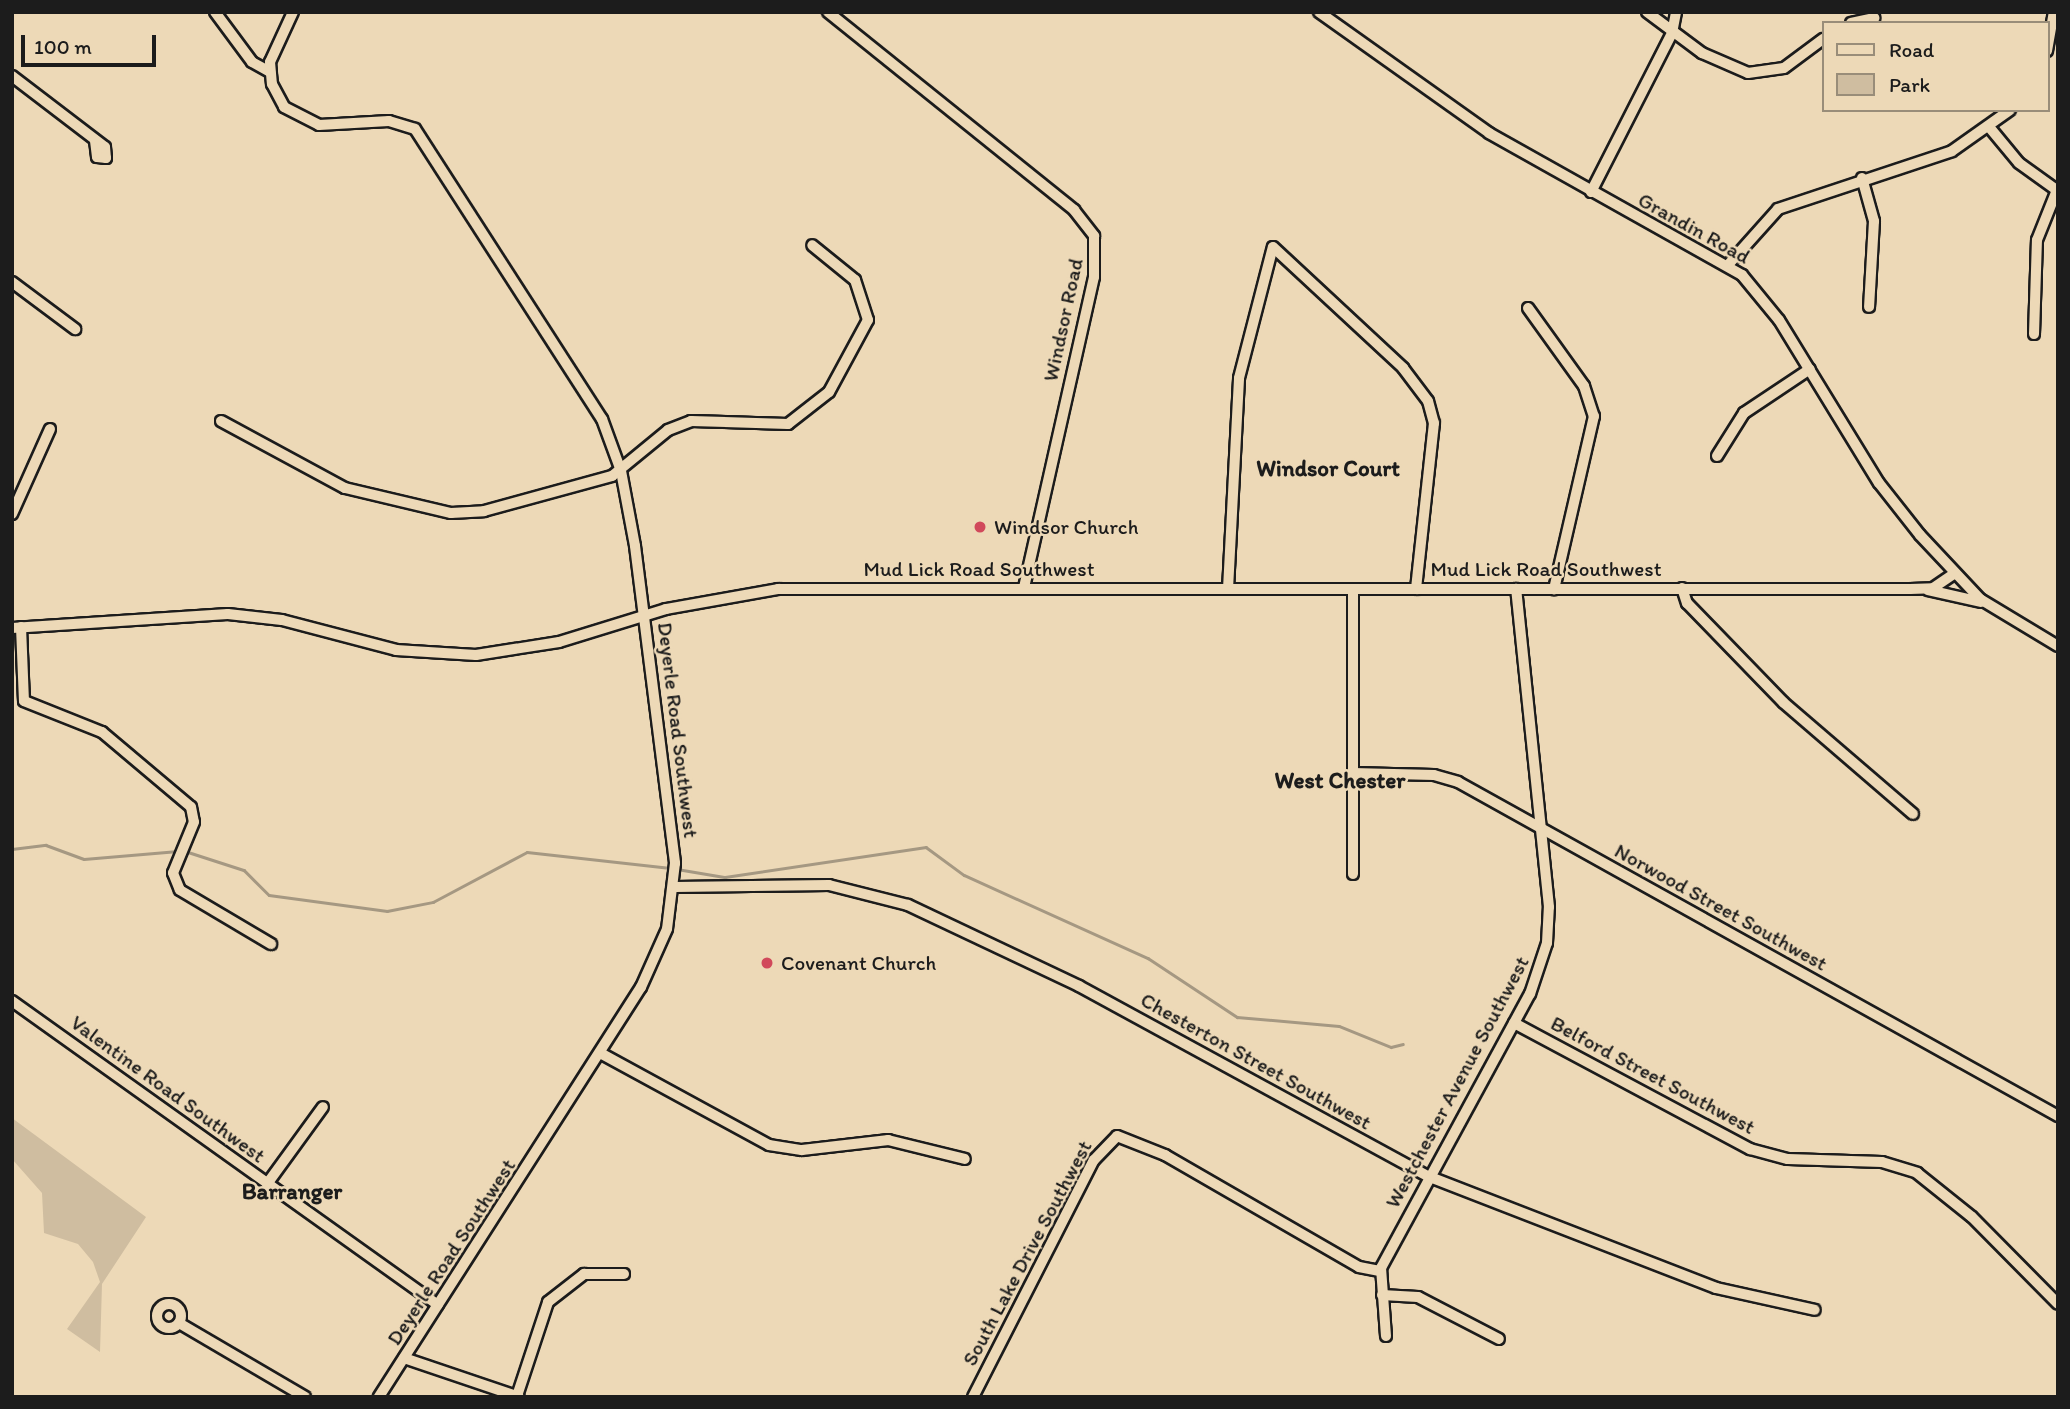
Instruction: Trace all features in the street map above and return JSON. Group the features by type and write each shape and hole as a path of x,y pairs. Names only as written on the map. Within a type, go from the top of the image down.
{"street":[{"path":"215,12 252,62 270,72 293,12"},
{"name":"Windsor Road","path":"828,12 1074,210 1094,236 1094,277 1024,589"},
{"name":"Grandin Road","path":"1319,12 1425,91 1591,192 1728,265 1762,294 1879,483 1954,574 1984,602 2058,646"},
{"path":"1647,12 1672,33 1725,66 1748,73 1784,68 1822,40"},
{"path":"1591,192 1672,33 1676,12"},
{"path":"2049,40 2054,12"},
{"path":"1860,21 1874,18"},
{"name":"Deyerle Road Southwest","path":"270,72 291,114 333,125 401,123 421,136 457,203 582,380 621,471 643,615 675,872 675,887 654,960 602,1054 379,1397"},
{"path":"12,76 94,140"},
{"path":"1728,265 1778,209 1862,178 1952,151 1990,128 2008,112"},
{"path":"1990,128 2019,163 2057,191 2037,240 2034,334"},
{"path":"1862,178 1874,221 1870,307"},
{"path":"221,421 334,483 434,512 484,511 621,471 676,426 711,419 788,424 823,399 862,339 867,309 846,271 812,245"},
{"path":"1228,589 1239,378 1273,247 1403,368 1429,401 1434,423 1416,589"},
{"path":"12,282 75,329"},
{"path":"1528,308 1584,386 1594,416 1554,589"},
{"path":"1717,456 1744,413 1810,369"},
{"path":"12,514 50,429"},
{"name":"Mud Lick Road Southwest","path":"17,627 228,614 282,620 416,653 475,655 559,642 643,615 778,589 1924,589 1954,574"},
{"path":"1682,588 1687,603 1784,703 1913,814"},
{"path":"1353,589 1353,874"},
{"name":"Westchester Avenue Southwest","path":"1380,1271 1514,1023 1547,943 1541,829 1516,589"},
{"path":"1924,589 1984,602"},
{"path":"17,627 24,701 102,732 191,807 196,813 173,873 180,891 271,944"},
{"name":"Norwood Street Southwest","path":"1353,774 1445,777 2058,1116"},
{"name":"Chesterton Street Southwest","path":"675,887 829,885 908,905 1079,986 1430,1177 1716,1288 1815,1310"},
{"name":"Valentine Road Southwest","path":"12,1001 438,1305"},
{"name":"Belford Street Southwest","path":"1514,1023 1750,1149 1788,1159 1882,1162 1917,1173 1943,1189 2058,1304"},
{"path":"602,1054 769,1145 802,1150 888,1140 965,1159"},
{"path":"267,1184 323,1107"},
{"name":"South Lake Drive Southwest","path":"973,1397 1094,1160 1117,1136 1166,1155 1359,1267 1380,1271"},
{"path":"1380,1271 1387,1336"},
{"path":"404,1358 518,1396 548,1302 584,1274 624,1274"},
{"path":"1382,1295 1418,1297 1499,1339"},
{"path":"179,1323 305,1397"}],"green space":[{"path":"12,1118 146,1217 102,1284 100,1352 67,1329 100,1282 93,1262 78,1244 44,1233 42,1193 12,1159"}],"waterway":[{"path":"12,849 46,845 84,859 178,851"},
{"path":"677,869 725,877 926,847 964,875 1148,958 1237,1017 1339,1026 1391,1047 1403,1044"},
{"path":"185,851 244,870 269,895 387,911 433,902 527,852 670,868"}],"place":[{"name":"Windsor Church","path":"980,527"},
{"name":"Covenant Church","path":"767,963"}],"district":[{"name":"Windsor Court","path":"1328,468"},
{"name":"West Chester","path":"1340,780"},
{"name":"Barranger","path":"292,1191"}]}
